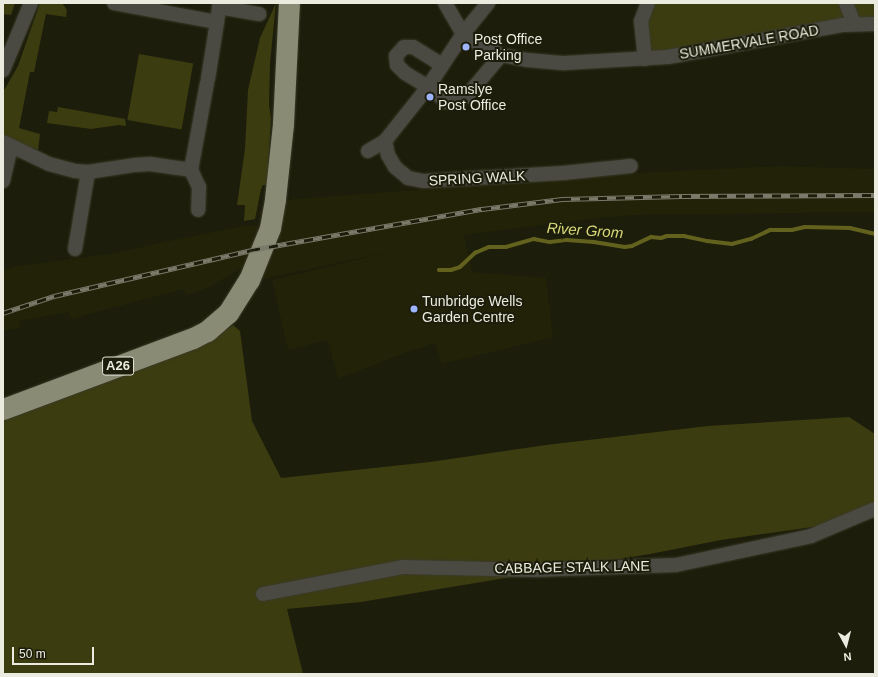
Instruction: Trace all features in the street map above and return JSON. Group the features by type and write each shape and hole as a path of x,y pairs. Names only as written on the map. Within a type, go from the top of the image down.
{"highway":[{"name":"A26","path":"3,409 193,338 207,331 228,313 249,280 270,228 282,124 289,3"}],"street":[{"path":"3,70 30,3"},
{"path":"114,3 217,22"},
{"name":"SUMMERVALE ROAD","path":"445,3 463,34 480,45 501,55 527,60 565,63 645,59 854,24 875,24"},
{"path":"368,151 385,142 428,87 463,34 488,3"},
{"path":"645,59 641,22 648,3"},
{"path":"846,3 854,24"},
{"path":"198,210 199,186 191,170 219,7 259,14"},
{"path":"442,65 413,47 404,47 396,56 397,65 405,73 428,87 447,102 456,101 466,97 501,55"},
{"name":"SPRING WALK","path":"385,142 388,155 395,167 408,178 424,181 563,167 631,166"},
{"path":"3,181 7,144 61,169 88,172 150,164 191,170"},
{"path":"75,248 88,172"},
{"name":"CABBAGE STALK LANE","path":"263,594 402,567 535,570 676,565 811,536 875,510"}],"shaded area":[{"path":"3,3 15,3 11,15 3,14"},
{"path":"40,3 62,3 67,10 66,17 46,14 34,72 30,72 19,128 40,134 38,150 3,136 3,92 18,66"},
{"path":"276,3 270,63 269,105 271,118 267,185 263,185 261,189 255,219 244,221 245,205 237,205 245,149 248,90 260,38"},
{"path":"649,3 875,3 875,23 646,58 642,22"},
{"path":"139,54 193,64 182,130 127,120"},
{"path":"58,107 125,119 126,126 119,125 91,129 47,123 49,111 57,112"},
{"path":"780,166 875,169 875,212 636,215 464,235 472,272 546,278 553,337 442,364 435,343 399,355 338,379 328,340 288,350 272,280 394,251 258,280 270,246 278,240 284,200 638,173"},
{"path":"259,225 253,246 242,268 209,287 187,295 183,289 71,319 69,312 20,321 19,328 3,331 3,270 18,266 109,254 237,227"},
{"path":"233,325 240,331 252,421 281,478 430,462 546,445 708,426 849,417 875,434 875,518 721,540 650,554 361,602 287,609 303,674 3,674 3,418 203,345"}],"waterway":[{"name":"River Grom","path":"439,270 451,270 460,267 475,253 489,247 506,247 534,239 550,242 567,240 594,242 625,247 632,246 651,237 661,238 667,236 684,236 732,244 751,239 770,230 792,230 805,227 850,228 875,234"}],"railway":[{"path":"3,313 54,296 251,250 482,209 562,199 682,196 875,195"}],"place":[{"name":"Post Office Parking","path":"466,47"},
{"name":"Ramslye Post Office","path":"430,97"},
{"name":"Tunbridge Wells Garden Centre","path":"414,309"}]}
